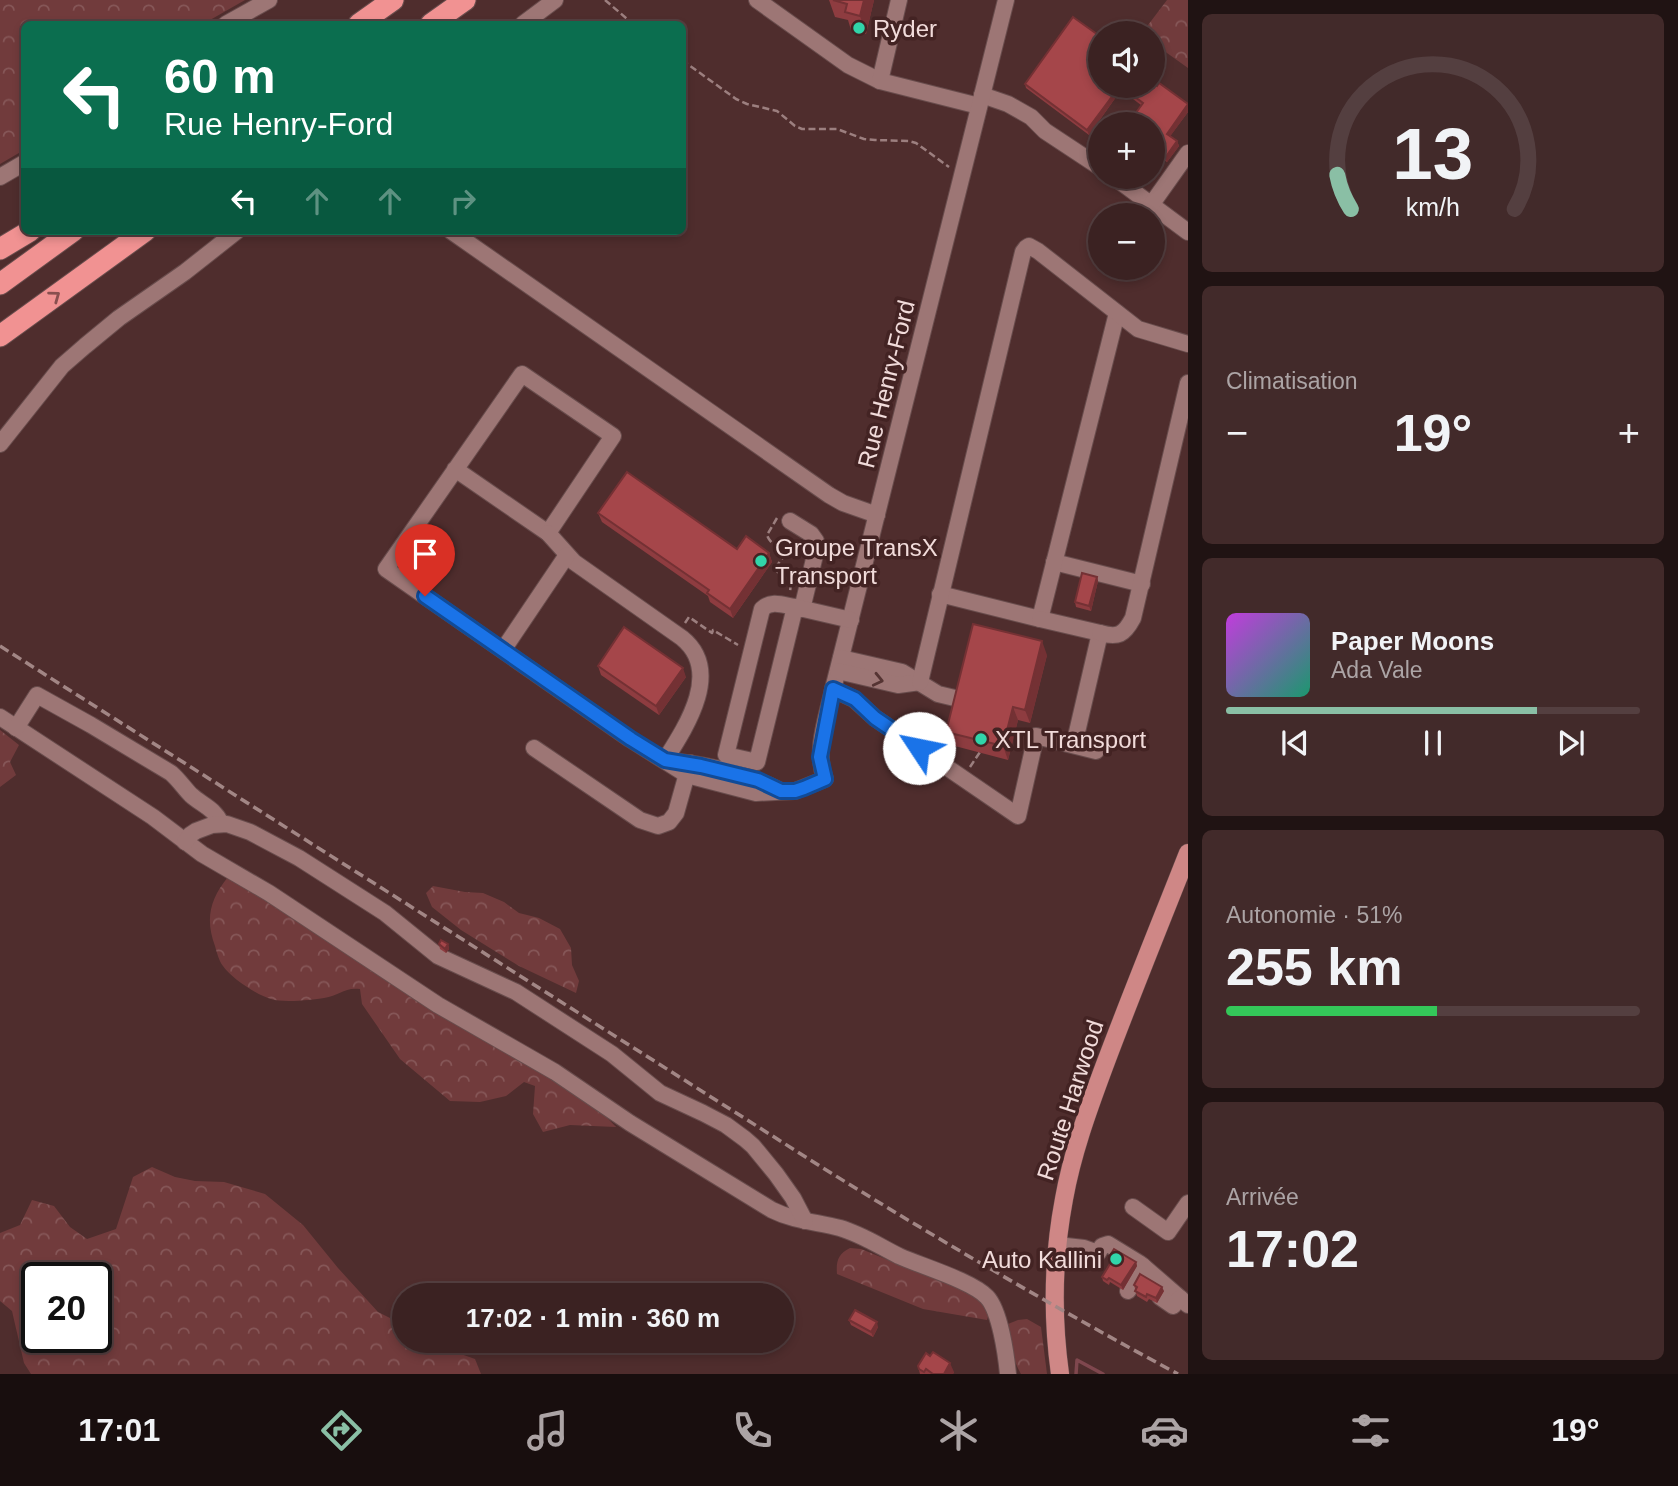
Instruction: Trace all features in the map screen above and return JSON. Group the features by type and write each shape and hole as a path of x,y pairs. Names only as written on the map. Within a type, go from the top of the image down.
{"highway":[{"path":"363,21 393,0"},
{"path":"435,21 464,1"},
{"path":"0,249 23,235"},
{"path":"0,284 67,235"},
{"path":"0,335 139,235"}],"main road":[{"name":"Route Harwood","path":"1060,1374 1055,1312 1057,1245 1068,1179 1090,1105 1119,1026 1184,875 1188,853"}],"street":[{"path":"231,21 269,0"},
{"path":"527,21 555,0"},
{"path":"757,0 848,65 880,81 1008,104 1031,117 1045,131 1088,159"},
{"path":"880,81 899,0"},
{"name":"Rue Henry-Ford","path":"688,769 756,793 795,791 825,779 820,757 833,689 1006,0"},
{"path":"1152,203 1188,153"},
{"path":"0,177 21,165"},
{"path":"1130,189 1148,203"},
{"path":"1165,215 1188,232"},
{"path":"0,443 62,366 119,318 232,235"},
{"path":"457,235 829,495 877,515"},
{"path":"920,682 1026,248 1029,246 1038,250 1138,329 1188,344"},
{"path":"1040,619 1117,313"},
{"path":"534,748 640,820 653,826 664,825 673,819 688,769 665,760 631,739 386,569 522,374 613,436 548,533"},
{"path":"940,594 1100,633 1116,636 1123,632 1133,618 1142,584 1188,383"},
{"path":"455,469 548,533 574,562 677,634 696,653 699,661 696,702 687,724 665,760"},
{"path":"785,518 811,534 816,541 816,551 795,605 757,762 726,755 760,613 765,606 795,605 851,620"},
{"path":"503,650 567,555"},
{"path":"1055,562 1142,584"},
{"path":"1074,745 1100,633"},
{"path":"840,664 898,685 920,682 938,694 962,700"},
{"path":"833,689 855,699 875,718 1018,816 1036,736 1096,751"},
{"path":"16,728 37,695 171,773 194,798 213,810 221,823"},
{"path":"0,717 153,817 202,854 299,912 438,1005 555,1072 630,1123 772,1210 792,1218 843,1229 974,1287 991,1303 998,1321 1008,1374"},
{"path":"185,842 196,831 221,823 250,832 299,858 385,912 438,956 516,992 612,1054 660,1093 726,1125 761,1155 793,1198 805,1221"},
{"path":"1133,1207 1168,1232 1182,1223 1188,1203"},
{"path":"1057,1245 1084,1248 1098,1253 1102,1246 1108,1244 1143,1266 1184,1301 1173,1306 1160,1297"},
{"path":"1128,1291 1143,1266"}],"path":[{"path":"605,0 630,21"},
{"path":"686,63 736,99 776,111 802,129 837,129 864,139 909,141 962,173"},
{"path":"774,569 782,556 780,549 770,542 767,535 785,518"},
{"path":"769,566 792,582 795,605"},
{"path":"677,634 689,617 734,644"},
{"path":"972,765 980,752"}],"green space":[{"path":"0,0 245,0 208,21 21,21 21,152 0,164"},
{"path":"1167,0 1188,0 1188,68 1165,52 1165,21 1151,21"},
{"path":"0,730 19,745 10,762 16,775 0,787"},
{"path":"228,877 591,1101 616,1127 570,1125 543,1132 533,1114 535,1086 524,1082 506,1096 480,1102 450,1101 400,1059 362,1004 360,989 350,989 324,998 290,1001 271,999 252,990 223,966 210,927 213,901"},
{"path":"433,886 483,893 504,902 519,913 539,918 560,929 571,948 572,965 579,981 576,993 519,966 461,930 432,907 426,893"},
{"path":"152,1167 175,1177 224,1182 265,1194 303,1225 378,1312 392,1319 392,1353 458,1353 475,1359 481,1374 31,1374 22,1353 112,1353 112,1262 21,1262 21,1350 12,1311 0,1301 0,1233 20,1225 32,1200 54,1206 70,1227 87,1239 116,1229 133,1177"},
{"path":"850,1248 861,1249 971,1291 990,1311 987,1320 923,1309 837,1274 839,1258"},
{"path":"1027,1319 1041,1327 1047,1374 1021,1374 1013,1356 1008,1324"}],"building":[{"path":"833,0 864,0 860,16 845,12 847,4"},
{"path":"1073,17 1088,28 1088,98 1111,98 1100,112 1088,112 1087,130 1025,84"},
{"path":"1165,87 1188,104 1167,134 1177,141 1165,158 1165,112 1137,112 1143,103 1136,98 1165,98"},
{"path":"627,472 737,549 746,536 769,553 730,609 707,593 709,590 598,513"},
{"path":"1082,573 1097,577 1089,606 1075,602"},
{"path":"973,624 1042,641 1025,710 1013,707 1003,746 946,732"},
{"path":"624,627 683,668 656,706 598,666"},
{"path":"441,940 448,944 445,949 439,944"},
{"path":"1114,1249 1136,1262 1121,1285 1102,1277 1113,1259 1109,1257"},
{"path":"1140,1274 1162,1287 1156,1298 1147,1294 1146,1297 1135,1291 1137,1287 1134,1285"},
{"path":"855,1310 877,1322 871,1332 849,1320"},
{"path":"933,1352 950,1363 944,1374 933,1374 926,1369 924,1372 919,1369 918,1366 926,1353 930,1356"}],"waterway":[{"path":"1076,1374 1077,1360 1103,1374"}],"railway":[{"path":"0,646 823,1168 999,1274 1178,1374"}],"place":[{"name":"Ryder","path":"859,28"},
{"name":"Groupe TransX Transport","path":"761,561"},
{"name":"XTL Transport","path":"981,739"},
{"name":"Auto Kallini","path":"1116,1259"}],"route":[{"path":"425,596 665,760 758,780 781,791 804,788 825,779 820,757 833,689 855,699 875,718 919,748"}]}
